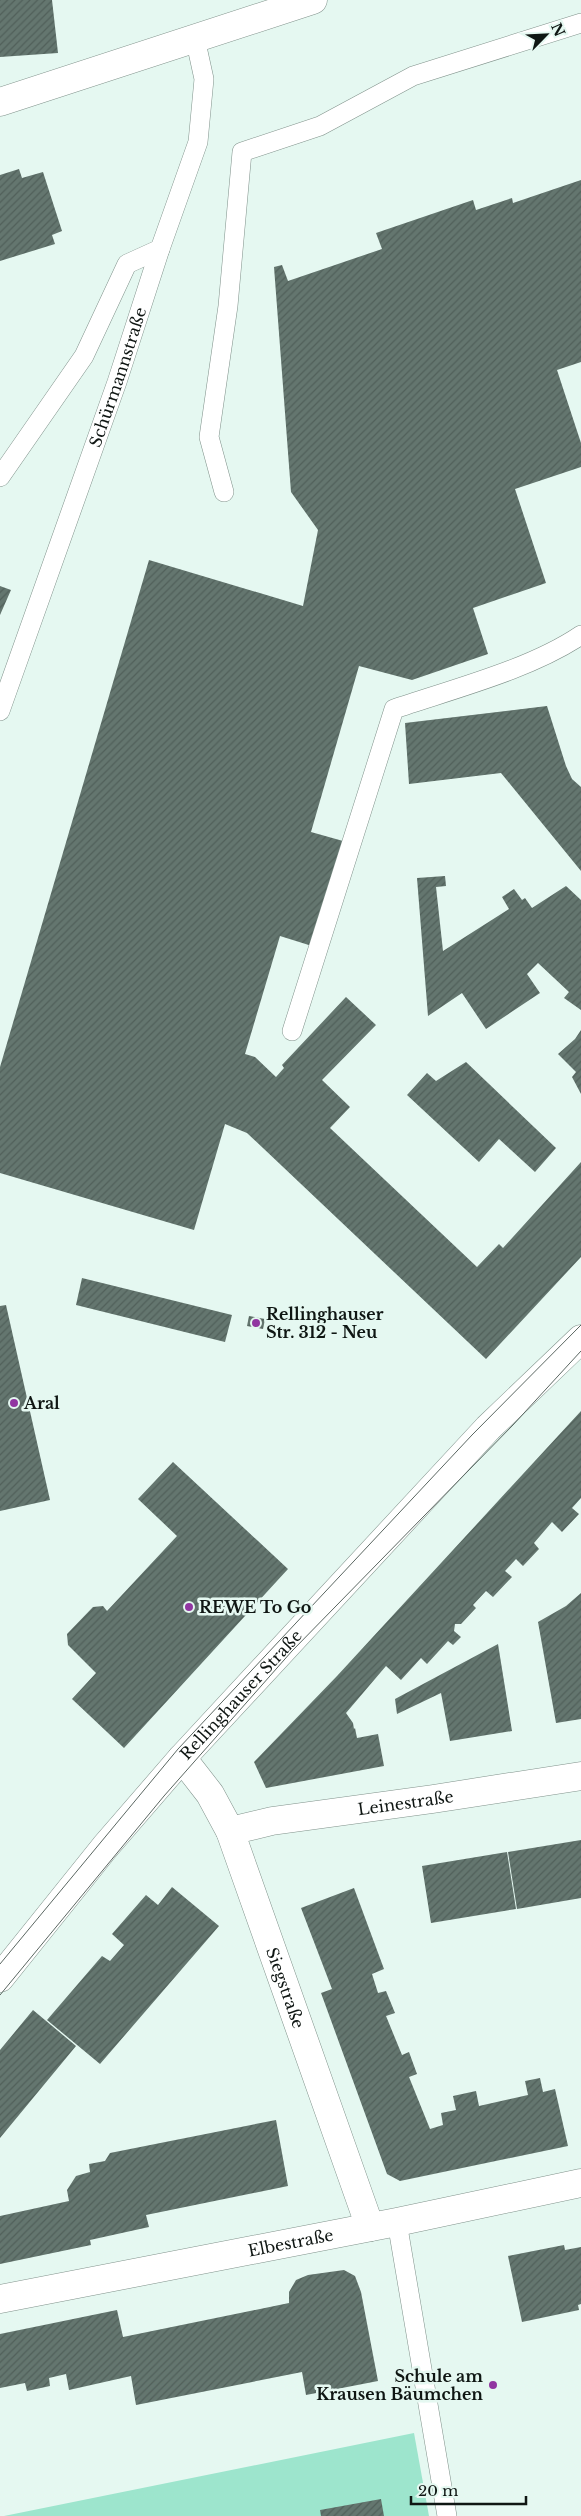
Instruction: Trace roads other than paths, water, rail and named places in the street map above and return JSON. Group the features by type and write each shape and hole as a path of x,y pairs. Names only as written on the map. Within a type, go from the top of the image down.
{"street":[{"path":"0,102 313,0"},
{"name":"Rellinghauser Straße","path":"0,1978 105,1847 182,1758 488,1428 581,1338"},
{"name":"Siegstraße","path":"182,1758 210,1794 230,1831 370,2227"},
{"name":"Leinestraße","path":"230,1831 272,1821 581,1776"},
{"name":"Elbestraße","path":"0,2299 397,2222 581,2183"}],"lane":[{"path":"224,492 209,437 228,306 242,152 320,126 413,76 581,23"},
{"name":"Schürmannstraße","path":"0,711 117,382 160,249 198,142 204,79 195,38"},
{"path":"0,477 84,356 127,264 160,249"},
{"path":"292,1031 394,709 495,675 567,645 581,635"},
{"path":"397,2222 447,2516"}],"tram line":[{"path":"0,1964 178,1749 472,1435 581,1325"},
{"path":"0,1995 164,1796 292,1651 513,1425 581,1351"}],"place":[{"name":"Rellinghauser Str. 312 - Neu","path":"256,1323"},
{"name":"Aral","path":"14,1403"},
{"name":"REWE To Go","path":"189,1607"},
{"name":"Schule am Krausen Bäumchen","path":"493,2385"}]}
